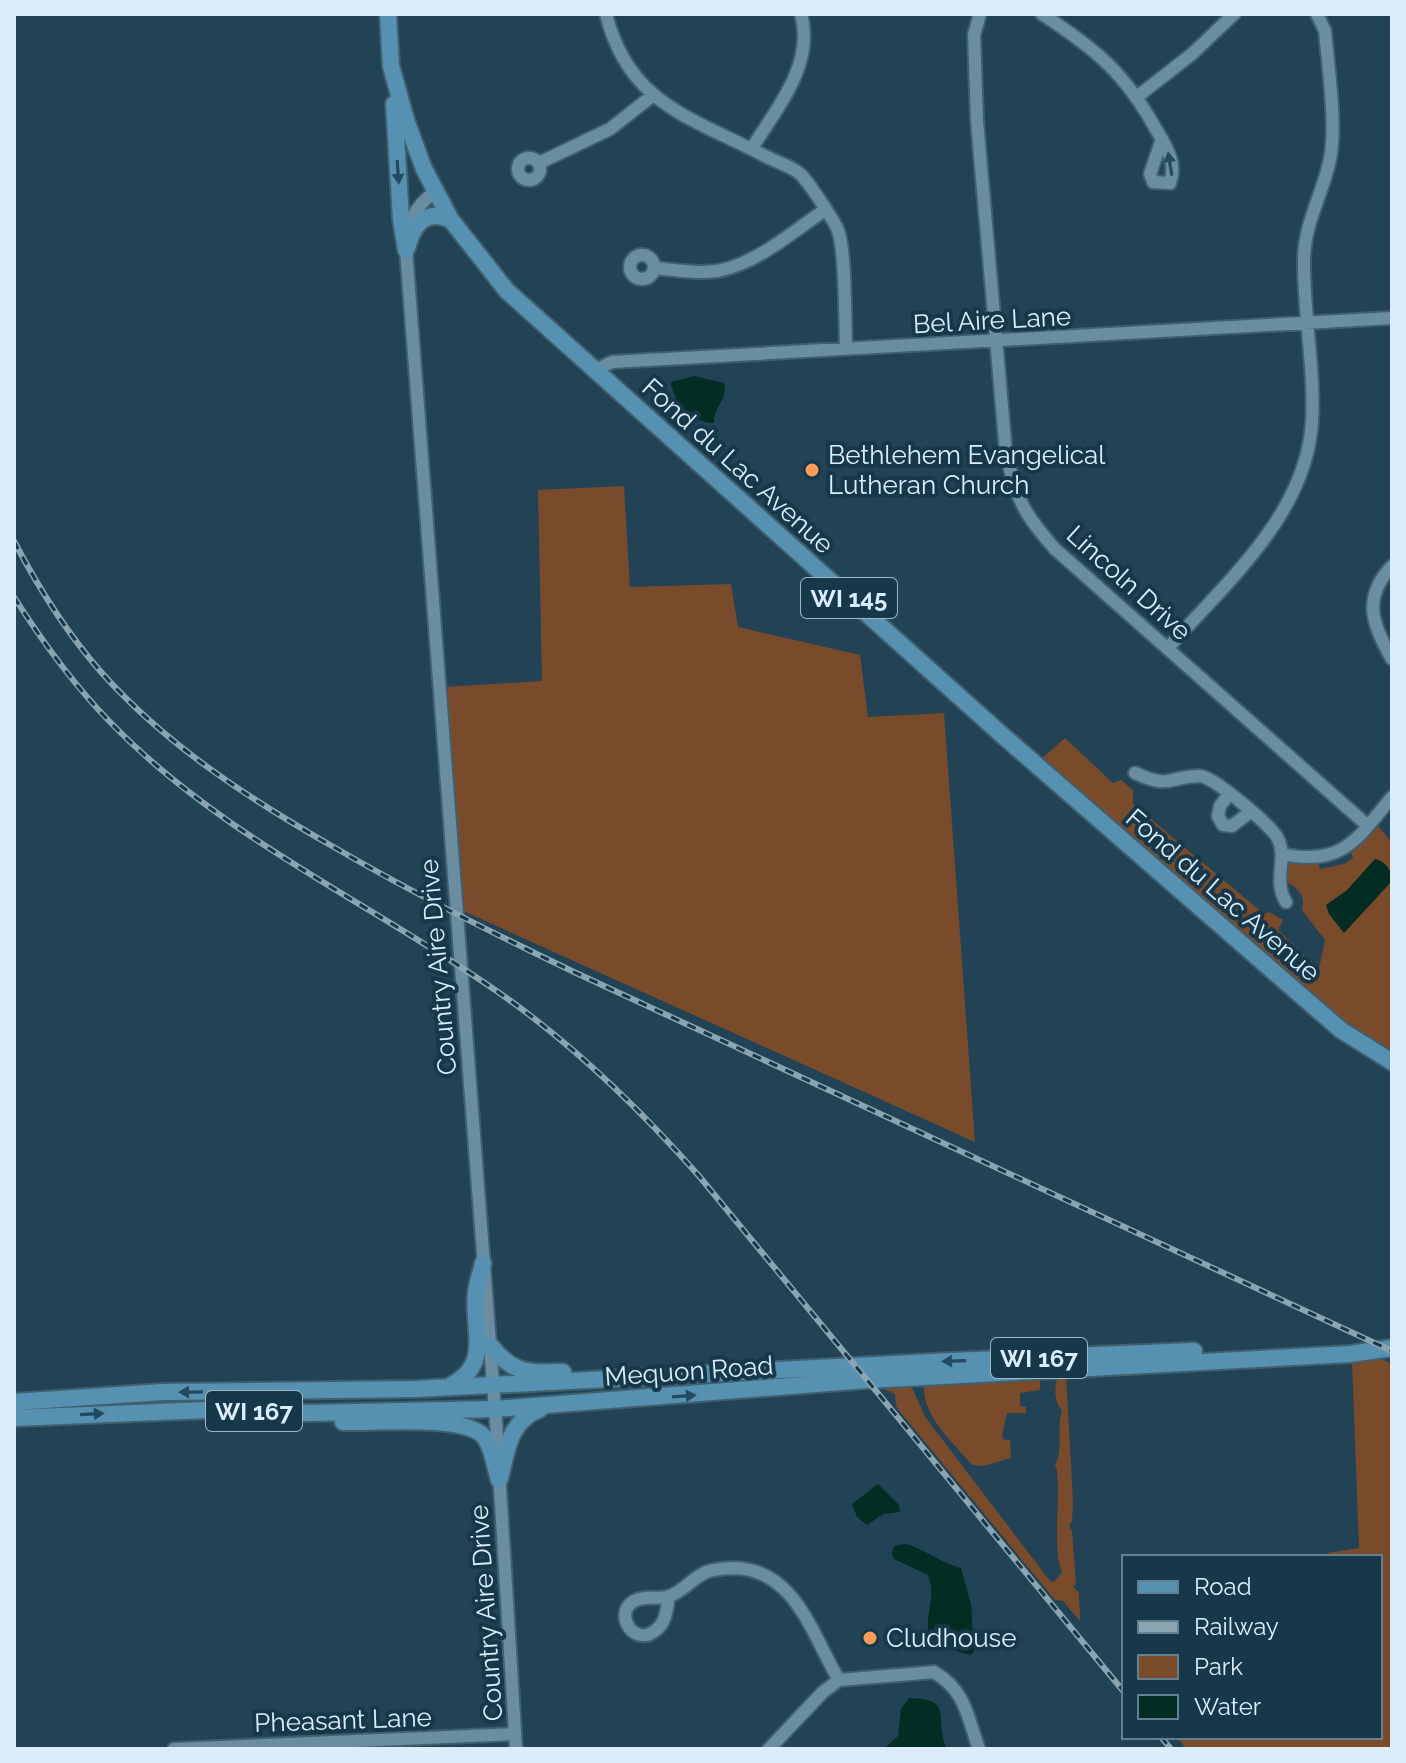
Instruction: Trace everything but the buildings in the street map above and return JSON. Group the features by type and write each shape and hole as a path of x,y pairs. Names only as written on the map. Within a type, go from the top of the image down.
{"main road":[{"name":"Fond du Lac Avenue","path":"388,14 391,66 406,120 435,192 451,220 507,291 1001,734 1341,1030 1392,1062"},
{"path":"391,66 401,221 406,250"},
{"path":"406,250 415,225 420,220 436,216 451,220"},
{"path":"447,1388 464,1378 474,1364 478,1351 476,1294 483,1263"},
{"path":"490,1345 502,1361 522,1371 677,1366 724,1367 744,1372"},
{"name":"Mequon Road","path":"14,1402 163,1392 447,1388 1232,1350 1350,1347 1367,1350"},
{"name":"Mequon Road","path":"14,1418 239,1410 495,1409 867,1380 1350,1354 1392,1348"},
{"path":"495,1409 503,1400 512,1397 613,1391 711,1374"},
{"path":"278,1412 308,1405 473,1399 484,1395 493,1386"},
{"path":"499,1480 511,1433 532,1412 551,1405"},
{"path":"239,1410 260,1417 310,1422 449,1422 465,1425 484,1435 499,1480"}],"street":[{"path":"606,14 616,44 652,96 708,130 752,148 801,174 839,231 846,349"},
{"path":"752,148 803,60 805,29 801,14"},
{"name":"Lincoln Drive","path":"980,14 974,35 977,121 1006,453 1015,492 1030,521 1055,549 1368,826"},
{"path":"1042,14 1116,69 1138,96 1162,139"},
{"path":"1138,96 1192,54 1234,14"},
{"path":"1168,648 1263,541 1289,503 1304,464 1312,423 1304,258 1307,225 1324,184 1331,154 1325,31 1317,14"},
{"path":"539,163 610,129 652,96"},
{"name":"Country Aire Drive","path":"435,192 424,200 411,218 406,250 495,1409 516,1749"},
{"path":"654,268 717,271 750,260 825,210"},
{"name":"Bel Aire Lane","path":"596,370 612,362 1392,318"},
{"path":"1392,566 1372,596 1373,621 1392,659"},
{"path":"1135,773 1167,783 1207,777 1229,794 1278,838 1282,854 1279,888 1286,902"},
{"path":"1229,794 1220,806 1218,816 1223,825 1232,826 1250,812"},
{"path":"1282,854 1335,854 1349,846 1392,797"},
{"path":"669,1596 707,1572 727,1568 754,1569 780,1583 796,1600 839,1680"},
{"path":"769,1749 823,1692 839,1680 934,1672 947,1679 960,1693 979,1749"},
{"name":"Pheasant Lane","path":"174,1749 515,1734"}],"green space":[{"path":"624,486 630,587 731,584 738,627 860,655 868,717 944,713 975,1142 461,910 444,687 542,681 538,490"},
{"path":"1065,738 1113,783 1121,780 1133,790 1133,804 1264,914 1269,912 1283,920 1278,930 1319,969 1325,940 1302,910 1300,892 1285,880 1286,863 1318,861 1320,869 1344,864 1353,858 1350,851 1377,825 1392,843 1392,1054 1330,1015 1041,759"},
{"path":"1379,1358 1392,1364 1392,1749 1186,1749 1179,1740 1382,1739 1382,1555 1327,1555 1359,1548 1352,1360"},
{"path":"1066,1376 1073,1501 1069,1526 1076,1584 1073,1586 1079,1593 1080,1621 1063,1601 1055,1600 901,1413 896,1406 895,1394 884,1389 882,1384 911,1386 926,1418 1050,1581 1054,1582 1062,1572 1058,1553 1055,1465 1062,1410 1057,1403 1055,1390 1058,1377"},
{"path":"1040,1377 1040,1390 1020,1393 1020,1406 1026,1407 1026,1413 1007,1413 1002,1436 1004,1440 1010,1440 1011,1458 984,1466 972,1465 949,1439 934,1419 925,1398 924,1387 929,1382"}],"water":[{"path":"694,376 724,383 724,393 714,423 699,420 685,410 675,397 671,382"},
{"path":"1375,859 1388,867 1392,881 1344,933 1326,905 1347,890"},
{"path":"878,1484 899,1505 900,1512 883,1514 867,1525 857,1517 852,1504"},
{"path":"906,1544 961,1568 971,1604 974,1652 970,1655 940,1646 929,1637 931,1591 928,1575 894,1559 892,1553 894,1546"},
{"path":"909,1698 924,1699 938,1707 947,1749 884,1749 898,1736 901,1709"}],"railway":[{"path":"14,541 64,625 88,657 126,698 209,768 301,828 422,896 574,972 1392,1351"},
{"path":"14,597 83,693 153,763 247,834 498,992 553,1033 629,1102 699,1176 1122,1690"},
{"path":"1163,1739 1171,1749"}],"place":[{"name":"Bethlehem Evangelical Lutheran Church","path":"812,470"},
{"name":"Cludhouse","path":"870,1638"}]}
